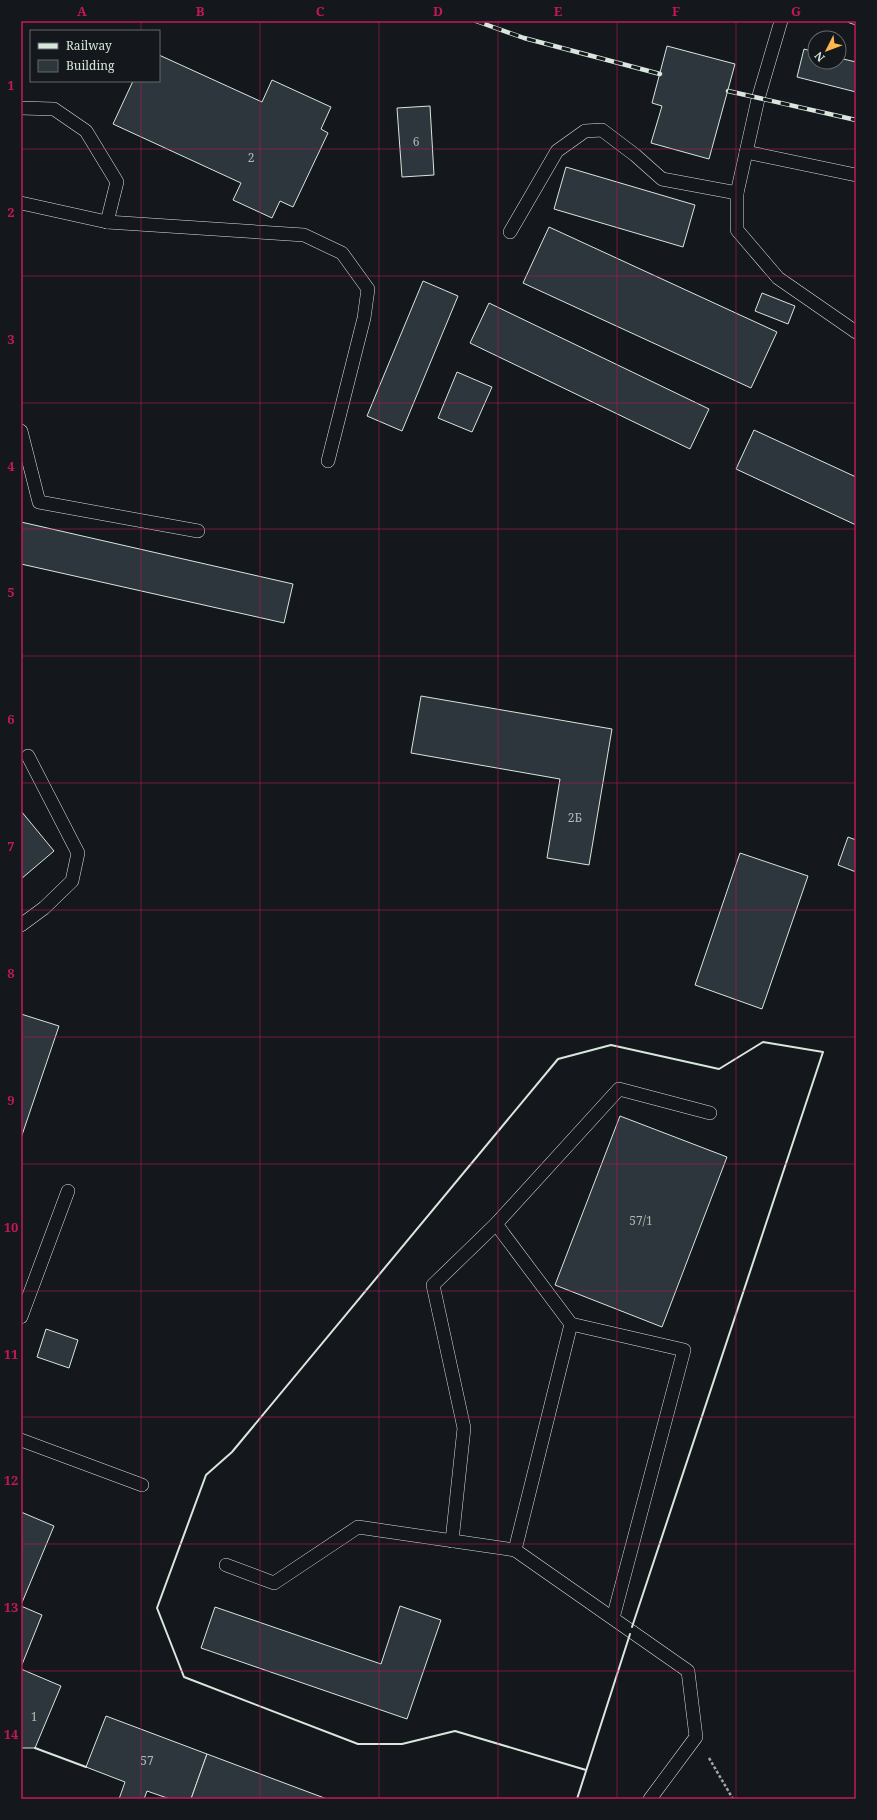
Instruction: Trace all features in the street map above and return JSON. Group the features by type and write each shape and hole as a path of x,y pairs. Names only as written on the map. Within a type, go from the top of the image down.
{"lane":[{"path":"781,21 758,99 737,193 738,230 778,278 856,332"},
{"path":"21,108 54,109 86,131 117,182 107,222"},
{"path":"510,232 557,151 584,131 602,130 635,155 662,179 737,193"},
{"path":"746,152 856,175"},
{"path":"21,203 107,222 304,236 342,253 368,289 364,318 328,461"},
{"path":"21,431 39,502 198,531"},
{"path":"21,925 44,908 72,881 78,853 28,756"},
{"path":"452,1541 464,1428 433,1285 496,1224 619,1089 710,1114"},
{"path":"21,1317 68,1191"},
{"path":"496,1224 570,1324 684,1350 613,1618"},
{"path":"515,1550 570,1324"},
{"path":"21,1440 142,1485"},
{"path":"226,1565 274,1583 358,1527 515,1550 688,1671 696,1737 650,1799"}],"path":[{"path":"696,1737 733,1799"}],"building":[{"path":"667,46 735,64 709,159 651,143 662,106 652,103"},
{"path":"804,49 807,50 807,70 847,70 847,60 856,62 856,92 797,77"},
{"path":"160,55 262,102 272,80 331,107 321,129 328,133 293,207 280,201 272,218 233,200 241,183 113,124 133,82 160,82"},
{"path":"430,106 434,175 402,177 397,108"},
{"path":"566,167 695,205 683,247 554,209"},
{"path":"549,227 777,332 751,388 523,283"},
{"path":"423,281 458,296 402,431 367,416"},
{"path":"762,293 795,306 788,324 755,311"},
{"path":"489,303 709,409 690,449 470,343"},
{"path":"457,372 492,387 472,432 438,418"},
{"path":"754,430 856,477 856,525 736,469"},
{"path":"21,522 293,584 284,623 21,564"},
{"path":"421,696 612,729 589,865 547,858 560,779 411,753"},
{"path":"21,811 54,851 21,879"},
{"path":"848,837 856,840 856,872 838,865"},
{"path":"740,853 808,876 762,1009 695,985"},
{"path":"21,1014 59,1026 21,1138"},
{"path":"620,1116 727,1157 662,1327 555,1285"},
{"path":"46,1329 78,1340 69,1368 37,1357"},
{"path":"21,1512 54,1526 21,1605"},
{"path":"21,1606 42,1615 21,1667"},
{"path":"400,1606 441,1620 407,1719 201,1648 215,1607 381,1664"},
{"path":"21,1669 61,1686 35,1748 21,1748"},
{"path":"106,1716 207,1754 191,1799 170,1799 147,1791 144,1799 119,1799 125,1782 86,1767"},
{"path":"207,1754 327,1799 191,1799"}],"railway":[{"path":"476,21 524,38 660,74"},
{"path":"850,21 856,23"},
{"path":"728,91 856,120"}],"wall":[{"path":"586,1770 455,1731 402,1744 358,1744 184,1677 157,1608 206,1475 232,1452 558,1059 611,1045 719,1069 763,1042 823,1052 632,1627"},
{"path":"577,1799 630,1634"},
{"path":"35,1748 86,1767"}]}
